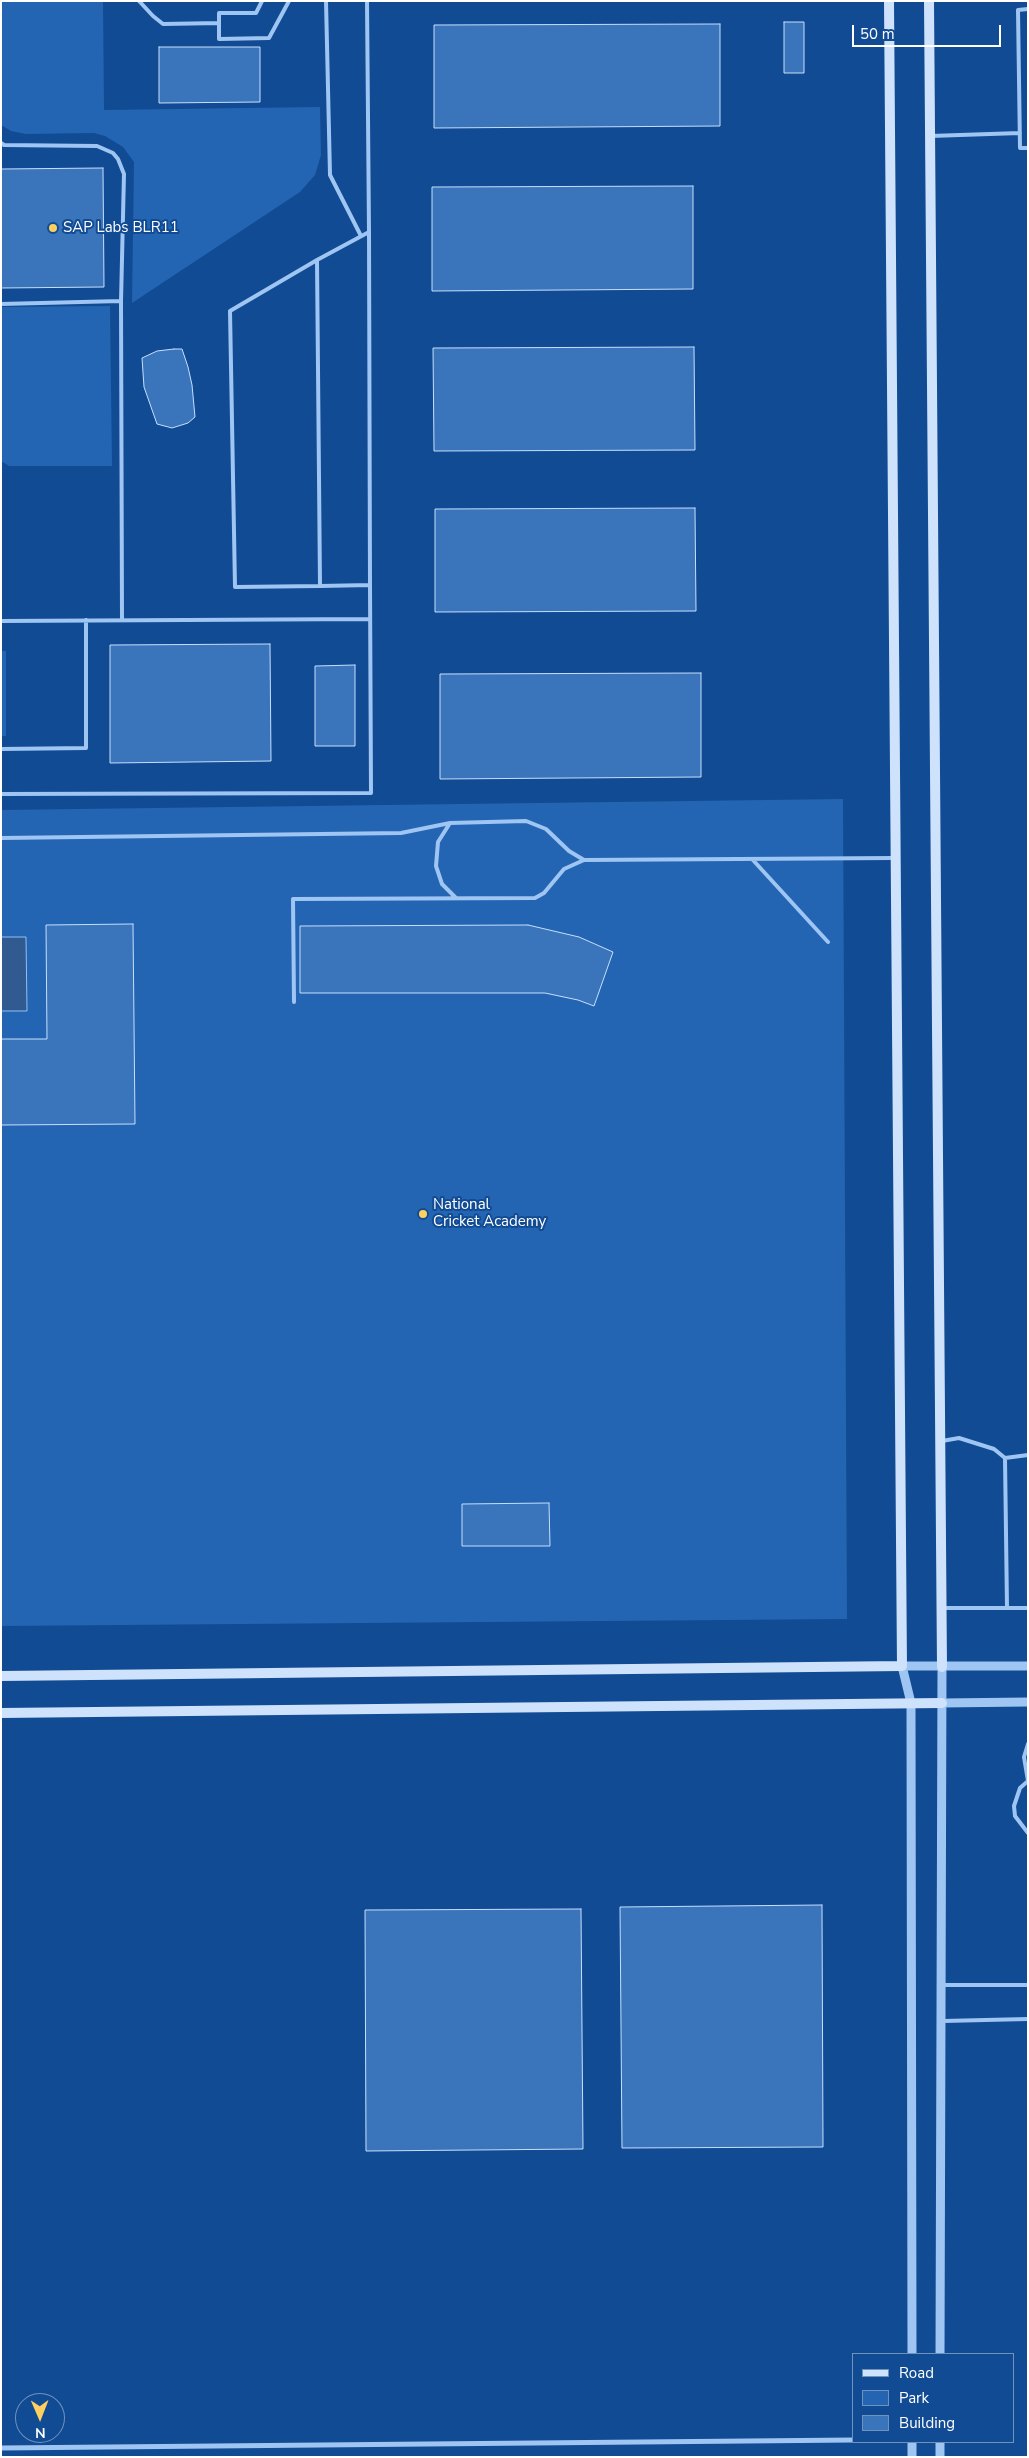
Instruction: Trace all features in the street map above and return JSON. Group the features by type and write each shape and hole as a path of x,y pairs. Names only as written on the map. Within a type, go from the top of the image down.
{"main road":[{"path":"1,1676 902,1666 889,1"},
{"path":"929,1 942,1667"},
{"path":"1,1714 942,1703"}],"street":[{"path":"912,2353 911,1703 902,1666 1028,1666"},
{"path":"940,2353 943,1986 942,1667"},
{"path":"942,1703 1028,1702"},
{"path":"1,2448 852,2440"},
{"path":"912,2443 912,2457"},
{"path":"940,2443 940,2457"}],"lane":[{"path":"140,1 163,24 219,23"},
{"path":"262,1 256,13 219,13 219,39 269,38 289,1"},
{"path":"326,1 330,175 361,236"},
{"path":"1,794 371,793 367,1"},
{"path":"1028,9 1018,10 1020,148 1028,148"},
{"path":"930,136 1020,134"},
{"path":"1,143 4,145 96,146 105,148 118,159 124,174 121,301 122,620"},
{"path":"369,232 230,311 235,587 370,585"},
{"path":"318,260 320,586"},
{"path":"1,304 121,301"},
{"path":"1,621 370,619"},
{"path":"1,749 86,748 86,620"},
{"path":"1,838 401,833 450,823 531,822 546,829 569,851 584,860"},
{"path":"450,823 438,842 436,866 442,884 456,898"},
{"path":"294,1002 293,899 535,898 544,893 564,869 584,860 896,858"},
{"path":"752,859 828,942"},
{"path":"940,1442 959,1438 994,1450 1005,1458 1028,1455"},
{"path":"1005,1458 1007,1608"},
{"path":"942,1608 1028,1608"},
{"path":"1028,1744 1024,1757 1028,1781 1016,1797 1014,1806 1015,1816 1028,1833"},
{"path":"943,1986 1028,1985"},
{"path":"942,2021 1028,2019"}],"green space":[{"path":"1,1 103,1 104,110 320,107 321,155 315,175 300,192 132,303 134,162 123,147 105,136 94,133 26,134 11,131 1,125"},
{"path":"110,306 112,466 9,466 1,461 1,307"},
{"path":"1,651 6,651 6,736 1,736"},
{"name":"National Cricket Academy","path":"843,799 847,1619 1,1626 1,810"}],"shaded area":[{"path":"1,937 26,937 27,1011 1,1011"}],"building":[{"path":"784,22 804,22 804,73 784,73"},
{"path":"720,24 720,126 434,128 434,25"},
{"path":"159,47 260,47 260,102 159,103"},
{"name":"SAP Labs BLR11","path":"103,168 104,287 1,288 1,169"},
{"path":"693,186 693,289 432,291 432,187"},
{"path":"694,347 695,450 434,451 433,348"},
{"path":"182,349 188,367 195,417 188,423 172,428 157,424 144,387 142,358 157,351"},
{"path":"695,508 696,611 435,612 435,509"},
{"path":"270,644 271,761 110,763 110,645"},
{"path":"355,665 355,746 315,746 315,666"},
{"path":"701,673 701,777 440,779 440,674"},
{"path":"133,924 135,1124 1,1125 1,1039 47,1039 46,925"},
{"path":"528,925 579,937 613,952 594,1006 578,1000 545,993 300,993 300,926"},
{"path":"549,1503 550,1546 462,1546 462,1504"},
{"path":"822,1905 823,2147 622,2148 620,1907"},
{"path":"581,1909 583,2149 366,2151 365,1910"}],"place":[{"name":"SAP Labs BLR11","path":"53,228"},
{"name":"National Cricket Academy","path":"423,1214"}]}
